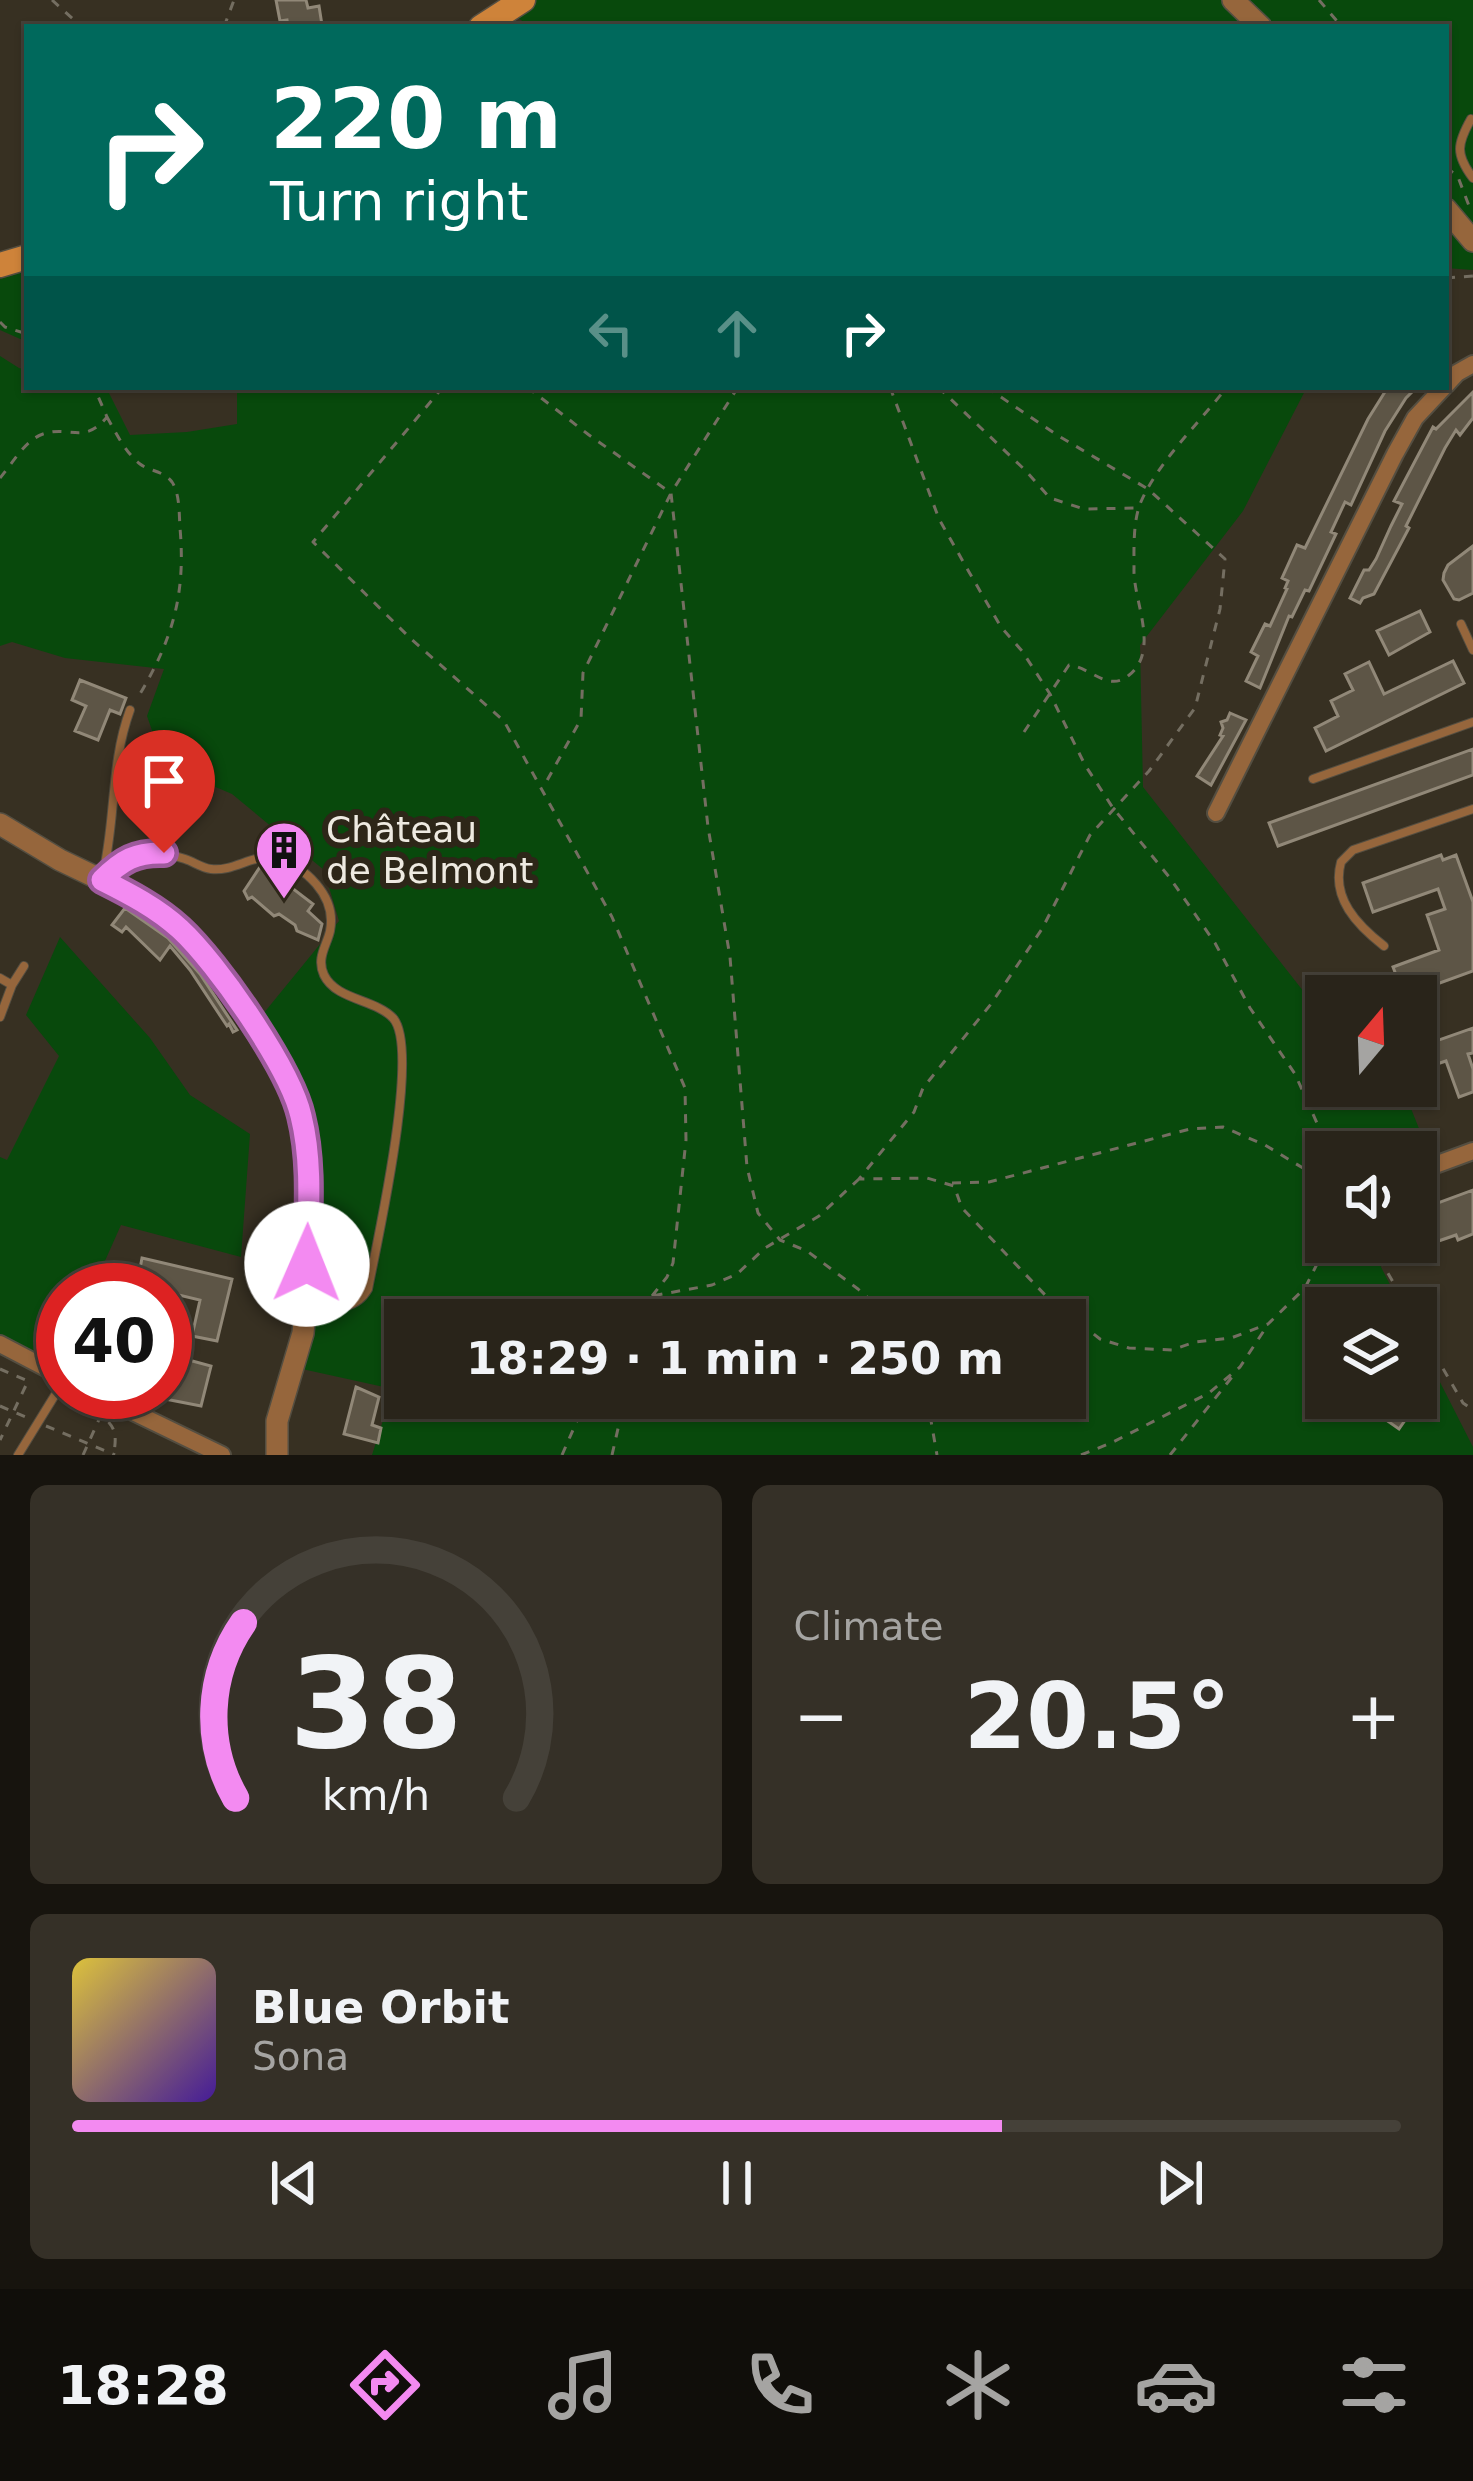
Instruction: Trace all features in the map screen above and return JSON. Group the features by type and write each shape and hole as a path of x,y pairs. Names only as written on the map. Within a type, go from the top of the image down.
{"main road":[{"path":"486,24 523,0"}],"street":[{"path":"1233,0 1258,24"},
{"path":"1449,382 1473,364"},
{"path":"1216,813 1414,418 1441,390"},
{"path":"0,824 147,904 178,927 200,949 287,1079 302,1116 307,1148 306,1304 303,1333 277,1420 277,1455"},
{"path":"1437,1164 1473,1151"},
{"path":"0,1344 36,1365"},
{"path":"148,1419 222,1455"}],"lane":[{"path":"1471,119 1459,153 1473,178"},
{"path":"1461,624 1473,650"},
{"path":"102,880 119,738 130,710"},
{"path":"1313,779 1473,722"},
{"path":"1384,946 1349,913 1339,883 1341,862 1353,850 1473,808"},
{"path":"102,880 141,852 164,853 206,869 262,857 297,868 317,884 331,908 321,961 324,976 337,988 392,1016 403,1036 401,1106 368,1289 362,1300 350,1306 306,1304"},
{"path":"0,1017 24,965"},
{"path":"0,978 12,985"},
{"path":"18,1455 39,1419"}],"path":[{"path":"52,0 79,24"},
{"path":"1319,0 1339,24"},
{"path":"1449,169 1458,177 1472,229"},
{"path":"95,390 124,447 142,466 171,481 177,496 183,561 178,607 158,664 130,710"},
{"path":"440,390 313,542 410,638 504,721 612,916 685,1088 686,1140 673,1263 652,1297"},
{"path":"531,390 671,493 708,827 730,957 747,1167 758,1213 780,1240 807,1251 869,1299"},
{"path":"543,788 580,719 583,673 671,493 736,390"},
{"path":"891,390 939,519 1001,627 1050,694 1085,765 1113,808 1215,943 1295,1074 1321,1131"},
{"path":"941,390 1049,498 1084,509 1138,508"},
{"path":"648,1299 712,1286 736,1274 765,1248 819,1216 859,1179 914,1112 923,1088 1004,986 1042,929 1090,835 1149,771 1195,708 1220,609 1225,559 1148,489 990,390"},
{"path":"1024,732 1069,665 1106,682 1117,682 1139,663 1144,633 1133,573 1138,508 1226,390"},
{"path":"0,478 31,441 44,434 96,431 107,417"},
{"path":"944,1183 989,1182 1190,1129 1223,1126 1305,1169"},
{"path":"859,1179 927,1178 954,1186 962,1208 986,1236 1048,1298 1100,1339 1129,1348 1172,1350 1231,1338 1268,1324"},
{"path":"1170,1455 1268,1324 1305,1288 1318,1263"},
{"path":"665,1295 668,1299"},
{"path":"1437,1359 1462,1403 1473,1411"},
{"path":"1081,1455 1209,1393 1240,1367"},
{"path":"0,1369 28,1381 0,1441"},
{"path":"0,1406 88,1444 114,1455 117,1437 112,1424 100,1414 88,1444 83,1455"},
{"path":"562,1455 578,1419"},
{"path":"612,1455 620,1419"},
{"path":"931,1419 937,1455"}],"green space":[{"path":"523,0 1473,0 1473,270 1449,268 1449,24 526,24 508,10"},
{"path":"24,272 24,341 0,330 0,279"},
{"path":"0,356 24,369 24,390 108,390 130,435 237,424 237,390 1305,390 1243,511 1140,645 1143,787 1305,993 1305,1107 1410,1107 1420,1131 1305,1131 1305,1263 1380,1263 1391,1287 1305,1287 1305,1419 1437,1419 1437,1376 1473,1455 372,1455 384,1417 1086,1419 1086,1299 384,1299 384,1387 293,1367 308,1188 287,1079 263,1014 339,921 324,870 232,794 164,765 147,716 164,669 65,658 12,642 0,646"},
{"path":"60,937 150,1038 190,1095 250,1134 241,1257 121,1225 104,1263 36,1263 36,1363 0,1344 0,1157 7,1160 59,1056 26,1015"}],"building":[{"path":"276,0 306,0 308,8 319,6 322,24 288,24 280,21"},
{"path":"1386,390 1414,390 1385,431 1351,505 1345,502 1331,532 1336,534 1309,591 1305,590 1289,616 1260,688 1246,681 1258,656 1251,652 1287,589 1288,581 1282,578 1297,545 1305,548"},
{"path":"1473,392 1473,418 1460,435 1456,430 1445,448 1374,594 1360,603 1350,598 1364,570 1376,559 1402,504 1394,501 1433,427"},
{"path":"1473,546 1473,593 1454,599 1444,573"},
{"path":"1420,611 1430,632 1389,655 1377,631"},
{"path":"1453,661 1464,683 1326,751 1315,728 1338,716 1331,701 1353,690 1345,674 1369,662 1384,694"},
{"path":"80,680 126,698 120,714 110,710 98,740 75,731 86,706 72,700"},
{"path":"1230,713 1246,720 1211,785 1197,776 1223,736 1221,722"},
{"path":"1473,749 1473,775 1278,846 1269,823"},
{"path":"1441,855 1443,860 1456,855 1473,902 1473,971 1437,984 1437,975 1396,975 1393,967 1439,950 1427,915 1445,909 1438,889 1373,912 1363,883"},
{"name":"Château de Belmont","path":"270,866 271,872 313,904 308,911 322,924 318,940 297,931 252,897 248,899 244,891 260,867"},
{"path":"125,908 168,938 200,974 237,1030 227,1026 170,946 160,960 126,927 122,932 112,925"},
{"path":"1473,1028 1473,1053 1468,1054 1473,1092 1459,1097 1446,1061 1437,1064 1437,1041"},
{"path":"1473,1190 1473,1234 1437,1242 1437,1203"},
{"path":"192,1270 232,1279 217,1341 192,1336 200,1300 192,1298"},
{"path":"192,1361 211,1366 201,1406 192,1404"},
{"path":"356,1387 379,1397 372,1425 381,1428 378,1443 344,1434"},
{"path":"1385,1419 1406,1419 1399,1429"}],"place":[{"name":"Château de Belmont","path":"284,901"}],"route":[{"path":"164,853 141,852 102,880 157,911 200,949 287,1079 302,1116 307,1148 307,1264"}]}
